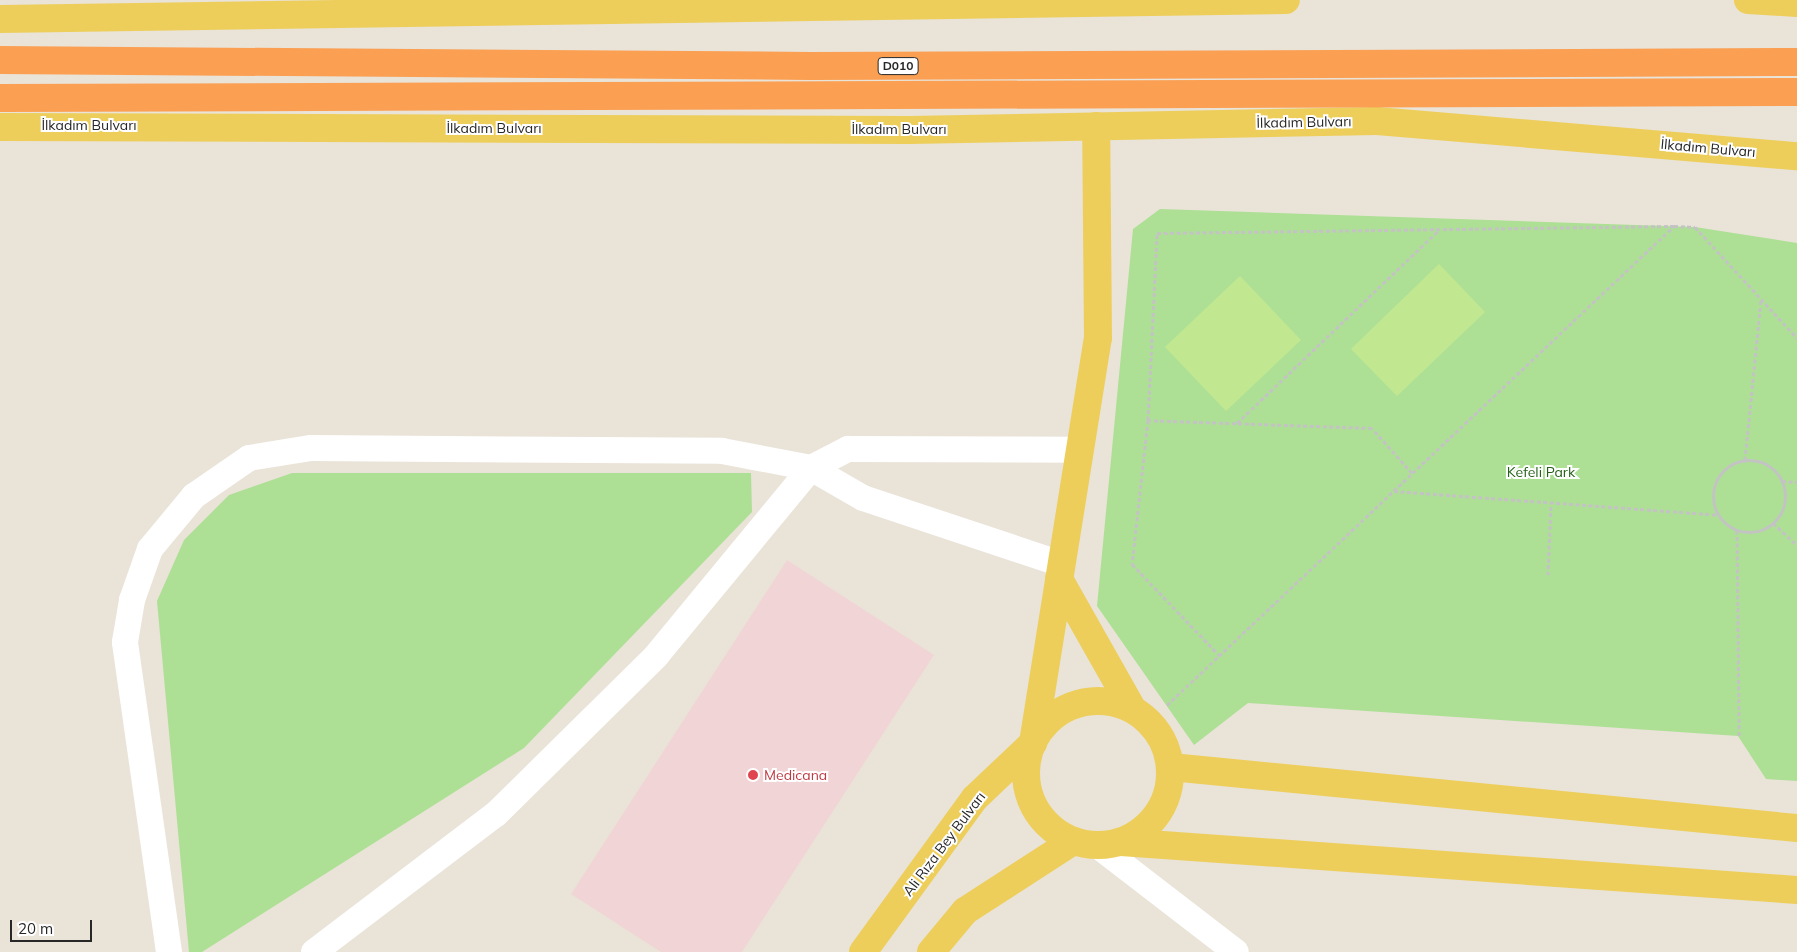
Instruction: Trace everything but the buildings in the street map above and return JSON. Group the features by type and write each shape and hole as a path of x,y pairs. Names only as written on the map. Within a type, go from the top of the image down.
{"highway":[{"name":"D010","path":"0,60 811,66 1797,62"},
{"name":"İlkadım Bulvarı","path":"0,98 1797,92"}],"main road":[{"path":"0,20 85,9 1286,0"},
{"path":"1748,0 1797,3"},
{"name":"İlkadım Bulvarı","path":"0,127 910,130 1377,121 1797,156"},
{"path":"1096,126 1098,338 1033,743 1027,766 1031,796 1052,829 1097,843 1797,890"},
{"path":"1060,571 1133,710"},
{"path":"931,952 965,911 1097,843 1142,831 1159,813 1169,791 1171,766 1164,743 1151,724 1133,710 1110,702 1072,707 1046,723 1033,743"},
{"name":"Ali Rıza Bey Bulvarı","path":"863,952 976,798 1033,743"},
{"path":"1171,766 1797,828"}],"street":[{"path":"168,952 125,642 132,600 150,549 194,496 249,458 311,448 722,451 811,468 863,498 1060,571"},
{"path":"314,952 496,814 656,656 811,468 848,449 1080,450"},
{"path":"1097,843 1236,952"}],"path":[{"path":"1166,705 1674,226"},
{"path":"1219,655 1132,564 1148,420 1157,234 1695,227 1797,338"},
{"path":"1237,423 1439,230"},
{"path":"1745,460 1761,299"},
{"path":"1148,420 1372,428 1412,473"},
{"path":"1393,491 1718,515 1737,530 1756,530 1773,523 1784,504 1782,481 1767,465 1745,460 1724,469 1717,479 1713,497 1718,515"},
{"path":"1782,481 1797,482"},
{"path":"1548,575 1550,502"},
{"path":"1773,523 1797,545"},
{"path":"1737,530 1739,736"}],"shaded area":[{"name":"Medicana","path":"787,560 934,655 742,952 661,952 571,894"}],"green space":[{"name":"Kefeli Park","path":"1160,209 1695,227 1797,243 1797,781 1766,779 1738,736 1248,703 1194,745 1097,606 1133,229"},
{"path":"1439,264 1485,312 1397,396 1351,349"},
{"path":"1240,276 1301,340 1226,411 1165,347"},
{"path":"292,473 751,473 752,512 524,748 202,952 189,952 157,601 184,540 229,495"}],"place":[{"name":"Medicana","path":"753,775"}]}
